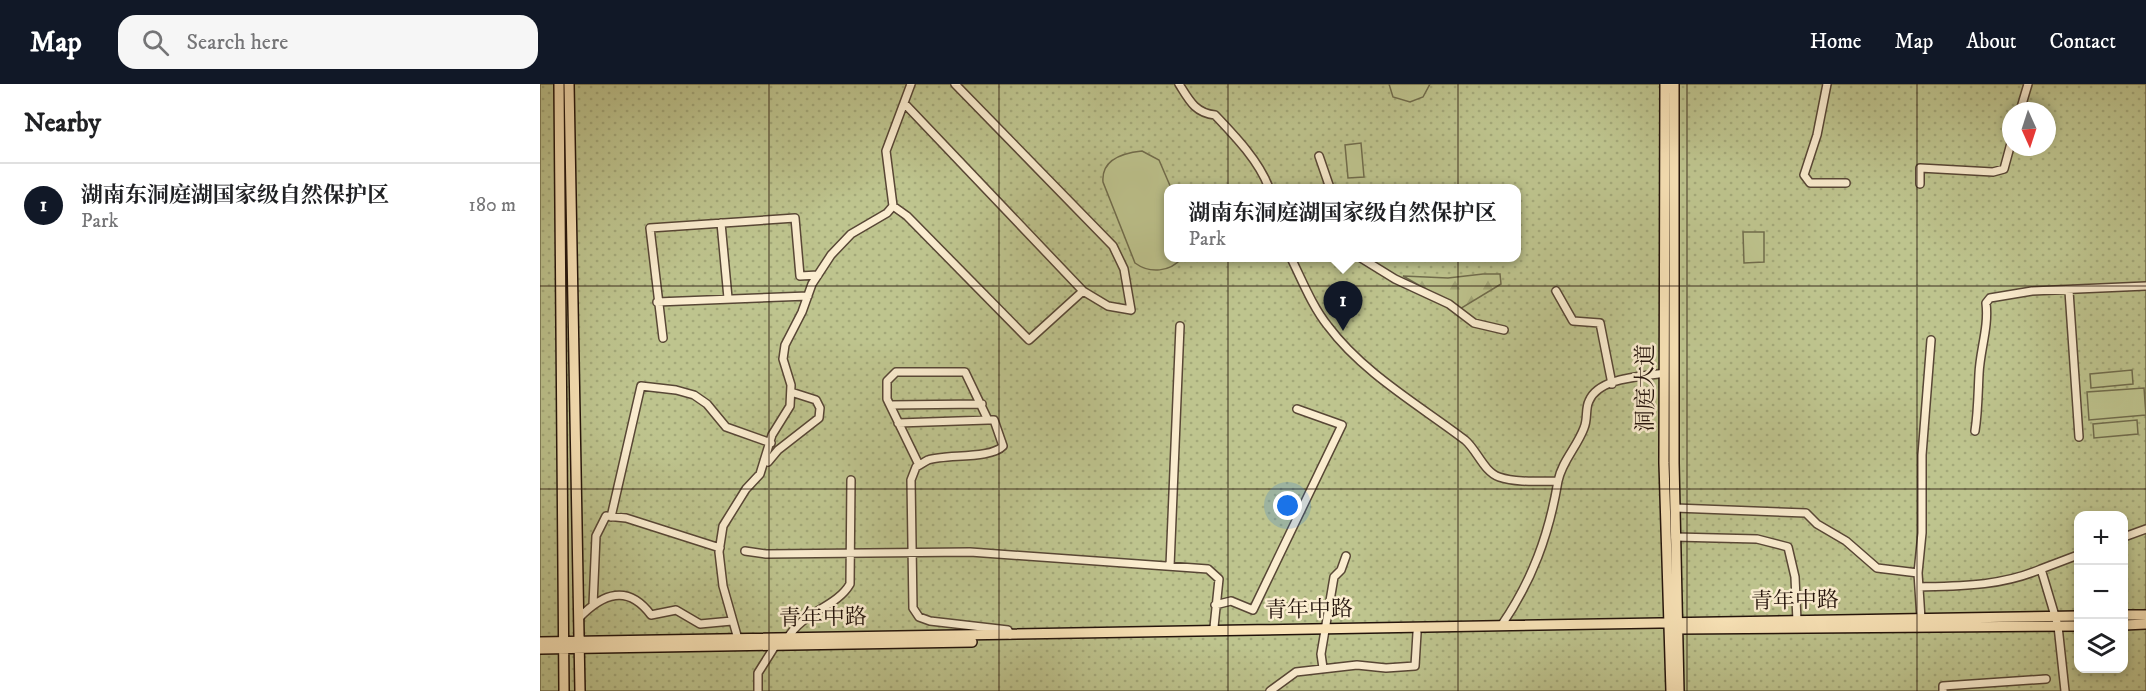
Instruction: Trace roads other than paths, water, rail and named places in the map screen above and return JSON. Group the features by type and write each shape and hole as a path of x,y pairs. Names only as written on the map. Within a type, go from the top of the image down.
{"main road":[{"path":"559,84 564,691"},
{"path":"569,84 580,691"},
{"name":"洞庭大道","path":"1665,84 1664,463 1679,691"},
{"name":"洞庭大道","path":"1671,691 1675,537 1674,84"},
{"path":"2128,615 2146,615"},
{"name":"青年中路","path":"1674,626 1797,621 2074,616"},
{"path":"2128,625 2146,624"},
{"name":"青年中路","path":"540,642 579,646 738,639 1325,632 1501,626 2074,626"},
{"path":"579,646 775,646 1674,626"},
{"path":"540,649 563,646"}],"street":[{"path":"911,84 886,151 893,206 906,216 1029,340 1083,291"},
{"path":"904,103 1083,291 1108,306 1131,310 1124,269 1113,246 955,84"},
{"path":"1179,84 1191,104 1202,113 1215,115 1231,131 1267,184"},
{"path":"1827,84 1817,135 1804,175 1810,183 1846,183"},
{"path":"2023,102 2028,84"},
{"path":"1319,156 1328,184"},
{"path":"1920,184 1920,168 1994,172 2004,169 2008,156"},
{"path":"762,468 772,435 790,406 791,392 783,359 785,345 818,275 831,255 851,234 887,213 893,206"},
{"path":"663,338 650,228 795,218 800,276 818,275"},
{"path":"721,223 728,298"},
{"path":"1292,262 1327,326 1410,401 1466,441 1488,470 1497,477 1527,481 1558,481"},
{"path":"1367,262 1395,279 1449,304 1473,323 1504,330"},
{"path":"1975,431 1980,398 1979,374 1988,318 1986,303 1990,297 2032,291 2146,286"},
{"path":"1556,291 1573,321 1600,323 1612,384"},
{"path":"2069,291 2079,437"},
{"path":"657,302 808,296"},
{"path":"1170,566 1180,326"},
{"path":"1921,619 1918,573 1922,533 1922,455 1931,340"},
{"path":"919,465 887,399 887,381 896,372 965,372 988,420"},
{"path":"1501,626 1519,599 1538,562 1552,520 1560,470 1585,427 1588,403 1593,393 1612,384 1664,373"},
{"path":"610,517 641,387 676,390 694,395 707,404 726,427 771,443"},
{"path":"738,639 723,586 720,548 723,526 762,468 778,450 819,418 820,408 816,400 791,392"},
{"path":"890,405 982,404"},
{"path":"1215,605 1231,601 1253,610 1342,425 1297,409"},
{"path":"898,423 994,420 1003,446 999,450 973,456 929,460 915,467 911,480 913,608 919,616 930,621 1008,630 1010,635"},
{"path":"787,639 795,624 844,593 850,584 851,480"},
{"path":"1675,508 1806,513 1817,524 1846,541 1877,568 1918,573"},
{"path":"593,605 596,536 606,516 626,518 720,548"},
{"path":"2128,536 2146,529"},
{"path":"1675,537 1756,539 1788,547 1795,577 1797,621"},
{"path":"746,551 766,554 970,552 1208,569 1219,579 1214,627"},
{"path":"1323,668 1321,654 1334,577 1341,570 1346,556"},
{"path":"1919,587 1999,582 2020,578 2074,557"},
{"path":"2041,569 2058,626 2065,691"},
{"path":"579,618 593,605 612,596 625,596 642,601 651,615 676,610 700,624 732,621"},
{"path":"1269,691 1296,672 1357,665 1386,668 1415,666 1417,633"},
{"path":"758,691 758,672 775,646"},
{"path":"1943,691 1943,686 2046,679"}],"place":[{"name":"湖南东洞庭湖国家级自然保护区","path":"1343,331"}]}
